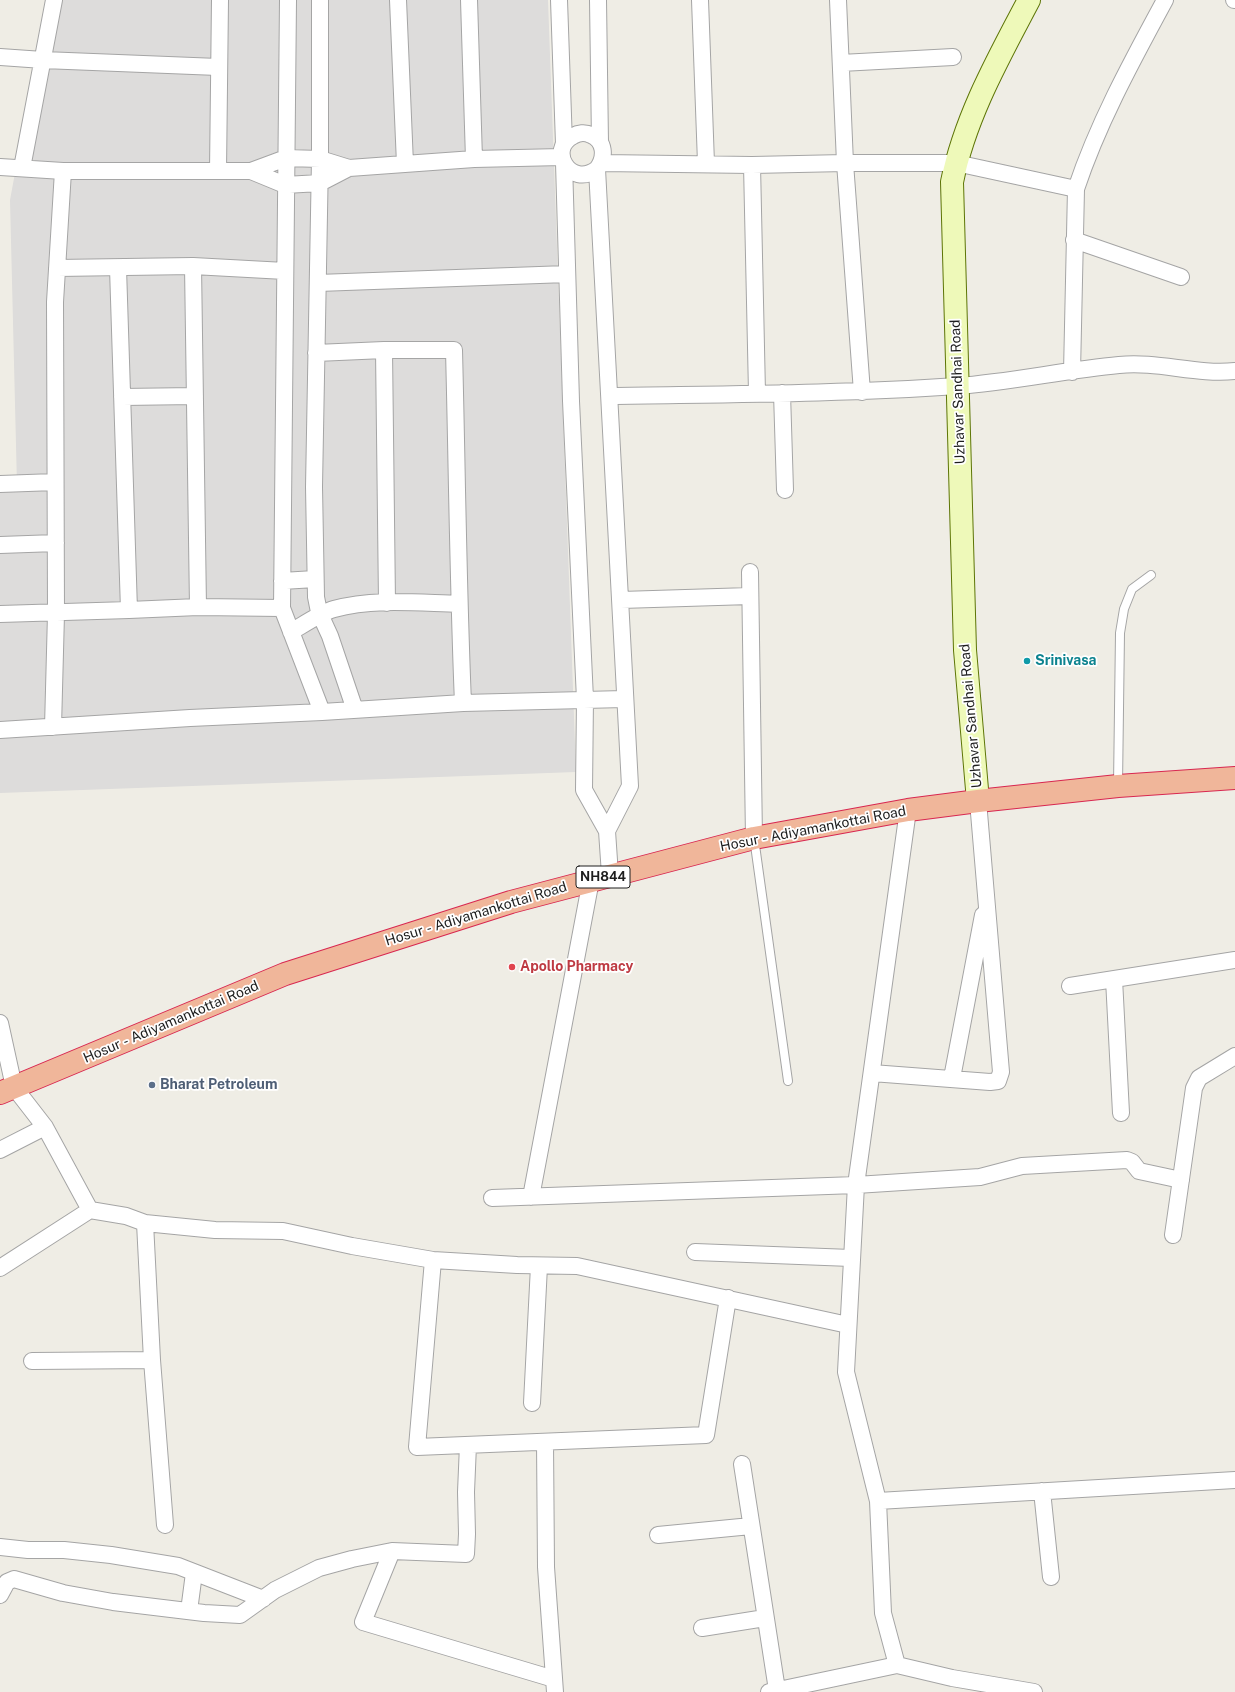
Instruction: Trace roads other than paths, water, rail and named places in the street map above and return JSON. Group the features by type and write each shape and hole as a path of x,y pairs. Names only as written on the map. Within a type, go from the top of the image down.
{"highway":[{"name":"Hosur - Adiyamankottai Road","path":"7,1090 285,974 511,902 601,877 754,838 908,810 978,801 1118,786 1235,778"}],"main road":[{"name":"Uzhavar Sandhai Road","path":"978,801 965,650 952,182 956,163 985,83 1029,0"}],"street":[{"path":"22,168 54,0"},
{"path":"218,171 218,67 220,0"},
{"path":"288,0 282,608 322,712"},
{"path":"320,0 320,183 314,487 315,579 316,597 320,616 330,636 355,710"},
{"path":"398,0 405,164"},
{"path":"469,0 474,159"},
{"path":"559,0 567,274 585,700 584,790 606,831"},
{"path":"531,1197 601,877 606,831 630,786 624,700 621,600 600,166 603,156 600,142 598,0"},
{"path":"700,0 706,163"},
{"path":"838,0 845,163 862,392"},
{"path":"1072,372 1076,189 1084,165 1107,114 1165,0"},
{"path":"0,57 218,67"},
{"path":"841,62 953,57"},
{"path":"600,142 595,137 581,133 568,139 563,155 568,168 579,175 592,173 600,166 706,163 752,165 956,163 1076,189"},
{"path":"0,167 63,171 251,171 286,158 320,159 349,168 474,159 563,155"},
{"path":"752,165 757,393"},
{"path":"251,171 285,185 320,183 349,168"},
{"path":"53,726 56,614 55,302 63,171"},
{"path":"1074,240 1181,277"},
{"path":"57,268 193,266 285,271"},
{"path":"193,266 198,607"},
{"path":"118,268 129,610"},
{"path":"318,283 567,274"},
{"path":"316,353 384,350 454,350 458,483 459,604 463,703"},
{"path":"384,350 387,603"},
{"path":"610,396 862,392 958,386 1143,363 1218,372 1235,371"},
{"path":"782,393 785,490"},
{"path":"122,397 195,396"},
{"path":"0,484 55,482"},
{"path":"0,545 56,543"},
{"path":"750,572 754,838"},
{"path":"282,581 315,579"},
{"path":"621,600 750,596"},
{"path":"291,632 333,609 358,604 459,604"},
{"path":"0,614 56,614 198,607 282,608"},
{"path":"0,730 463,703 624,700"},
{"path":"872,1073 990,1082 998,1081 1001,1072 978,801"},
{"path":"898,1665 883,1613 878,1501 846,1372 856,1185 908,810"},
{"path":"952,1078 987,896"},
{"path":"1070,986 1235,960"},
{"path":"1114,979 1121,1113"},
{"path":"0,1023 7,1090 45,1127 90,1210"},
{"path":"1173,1235 1194,1088 1199,1078 1235,1056"},
{"path":"0,1150 45,1127"},
{"path":"492,1198 856,1185 980,1176 1022,1166 1127,1160 1132,1162 1139,1171 1181,1180"},
{"path":"0,1268 90,1210 126,1216 145,1223 215,1230 283,1231 352,1246 433,1260 539,1266 577,1266 848,1325"},
{"path":"145,1223 152,1360 165,1525"},
{"path":"695,1252 851,1258"},
{"path":"433,1260 417,1448 706,1435 728,1298"},
{"path":"532,1403 539,1266"},
{"path":"32,1361 152,1360"},
{"path":"392,1551 363,1622 555,1685 546,1567 545,1442"},
{"path":"2,1585 14,1578 63,1593 113,1602 189,1611 240,1615 275,1590 319,1568 352,1559 392,1551 466,1554 468,1445"},
{"path":"742,1464 765,1618 773,1691 898,1665 952,1678 1034,1692"},
{"path":"878,1501 1235,1480"},
{"path":"1042,1491 1051,1577"},
{"path":"658,1535 751,1526"},
{"path":"0,1547 28,1550 64,1550 111,1555 178,1566 263,1598"},
{"path":"189,1611 194,1572"},
{"path":"702,1628 765,1618"}],"lane":[{"path":"1118,786 1120,633 1124,609 1132,589 1151,575"},
{"path":"754,838 788,1081"}],"place":[{"name":"Srinivasa","path":"1027,661"},
{"name":"Apollo Pharmacy","path":"512,967"},
{"name":"Bharat Petroleum","path":"152,1085"}]}
